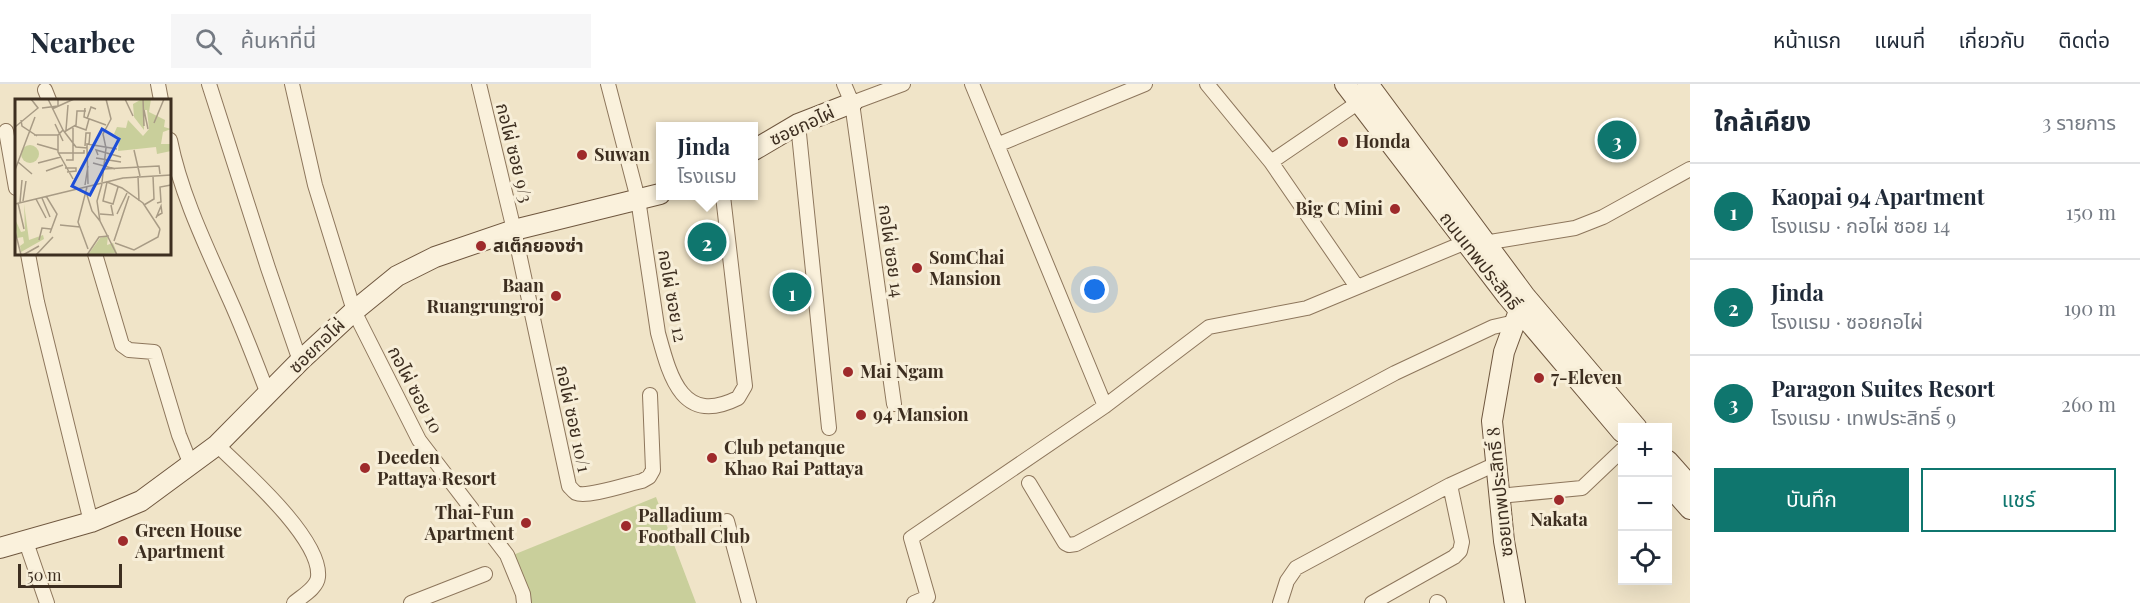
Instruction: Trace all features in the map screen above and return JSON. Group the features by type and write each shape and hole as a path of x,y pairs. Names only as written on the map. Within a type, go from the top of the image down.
{"street":[{"path":"158,84 161,99"},
{"path":"210,84 300,361"},
{"name":"กอไผ่ ซอย 10","path":"292,84 315,185 354,311 419,440 507,555 523,594 524,603"},
{"name":"กอไผ่ ซอย 9/3","path":"479,84 514,230"},
{"name":"กอไผ่ ซอย 12","path":"608,84 638,199 658,333 668,366 687,400 696,405 711,407 738,398 745,386 724,200"},
{"name":"กอไผ่ ซอย 14","path":"844,84 852,103 894,404"},
{"path":"852,103 903,84"},
{"path":"972,84 1105,406"},
{"path":"997,146 1145,84"},
{"path":"1207,84 1271,162 1357,288"},
{"name":"ถนนเทพประสิทธิ์","path":"1345,84 1475,243"},
{"name":"ถนนเทพประสิทธิ์","path":"1368,84 1521,312 1618,426"},
{"path":"1271,162 1359,102"},
{"name":"ซอยกอไผ่","path":"758,147 798,124 852,103"},
{"path":"798,124 829,428"},
{"path":"6,131 15,182"},
{"path":"171,144 176,165 203,238 240,321 268,394"},
{"path":"914,603 928,597 911,538 1105,406 1209,327 1307,308 1475,243 1575,228 1603,217 1690,169"},
{"name":"ซอยกอไผ่","path":"0,548 91,522 141,501 217,445 300,361 354,311 397,276 435,258 514,230 656,195"},
{"name":"กอไผ่ ซอย 10/1","path":"514,230 569,486 573,491 578,494 588,494 642,481 649,477 653,470 650,395"},
{"path":"28,255 37,302 91,522"},
{"path":"95,255 122,345 129,350 154,352 179,435 191,465"},
{"path":"1029,483 1065,543 1076,544 1395,374 1521,312"},
{"name":"ถนนเทพประสิทธิ์","path":"1521,312 1632,423"},
{"name":"ซอยเทพประสิทธิ์ 8","path":"1515,603 1504,541 1492,421 1504,352 1521,312"},
{"path":"217,445 274,499 314,555 318,564 318,579 312,589 294,603"},
{"path":"1499,496 1582,488 1618,455"},
{"path":"1280,603 1287,581 1296,568 1450,485 1496,464"},
{"path":"1672,466 1690,486"},
{"path":"1372,603 1454,557 1460,551 1462,542 1450,485"},
{"path":"1672,488 1690,509"},
{"path":"727,521 750,603"},
{"path":"26,542 47,603"},
{"path":"411,603 484,574"}],"green space":[{"name":"Palladium Football Club","path":"656,497 696,603 531,603 530,592 513,555"}],"place":[{"name":"Paragon Suites Resort","path":"1617,140"},
{"name":"Honda","path":"1343,142"},
{"name":"Suwan","path":"582,155"},
{"name":"Big C Mini","path":"1395,209"},
{"name":"Jinda","path":"707,242"},
{"name":"สเต็กยองซ่า","path":"481,246"},
{"name":"SomChai Mansion","path":"917,268"},
{"name":"Kaopai 94 Apartment","path":"792,292"},
{"name":"Baan Ruangrungroj","path":"556,296"},
{"name":"Mai Ngam","path":"848,372"},
{"name":"7-Eleven","path":"1539,378"},
{"name":"94 Mansion","path":"861,415"},
{"name":"Club petanque Khao Rai Pattaya","path":"712,458"},
{"name":"Deeden Pattaya Resort","path":"365,468"},
{"name":"Nakata","path":"1559,500"},
{"name":"Thai-Fun Apartment","path":"526,523"},
{"name":"Palladium Football Club","path":"626,526"},
{"name":"Green House Apartment","path":"123,541"}]}
